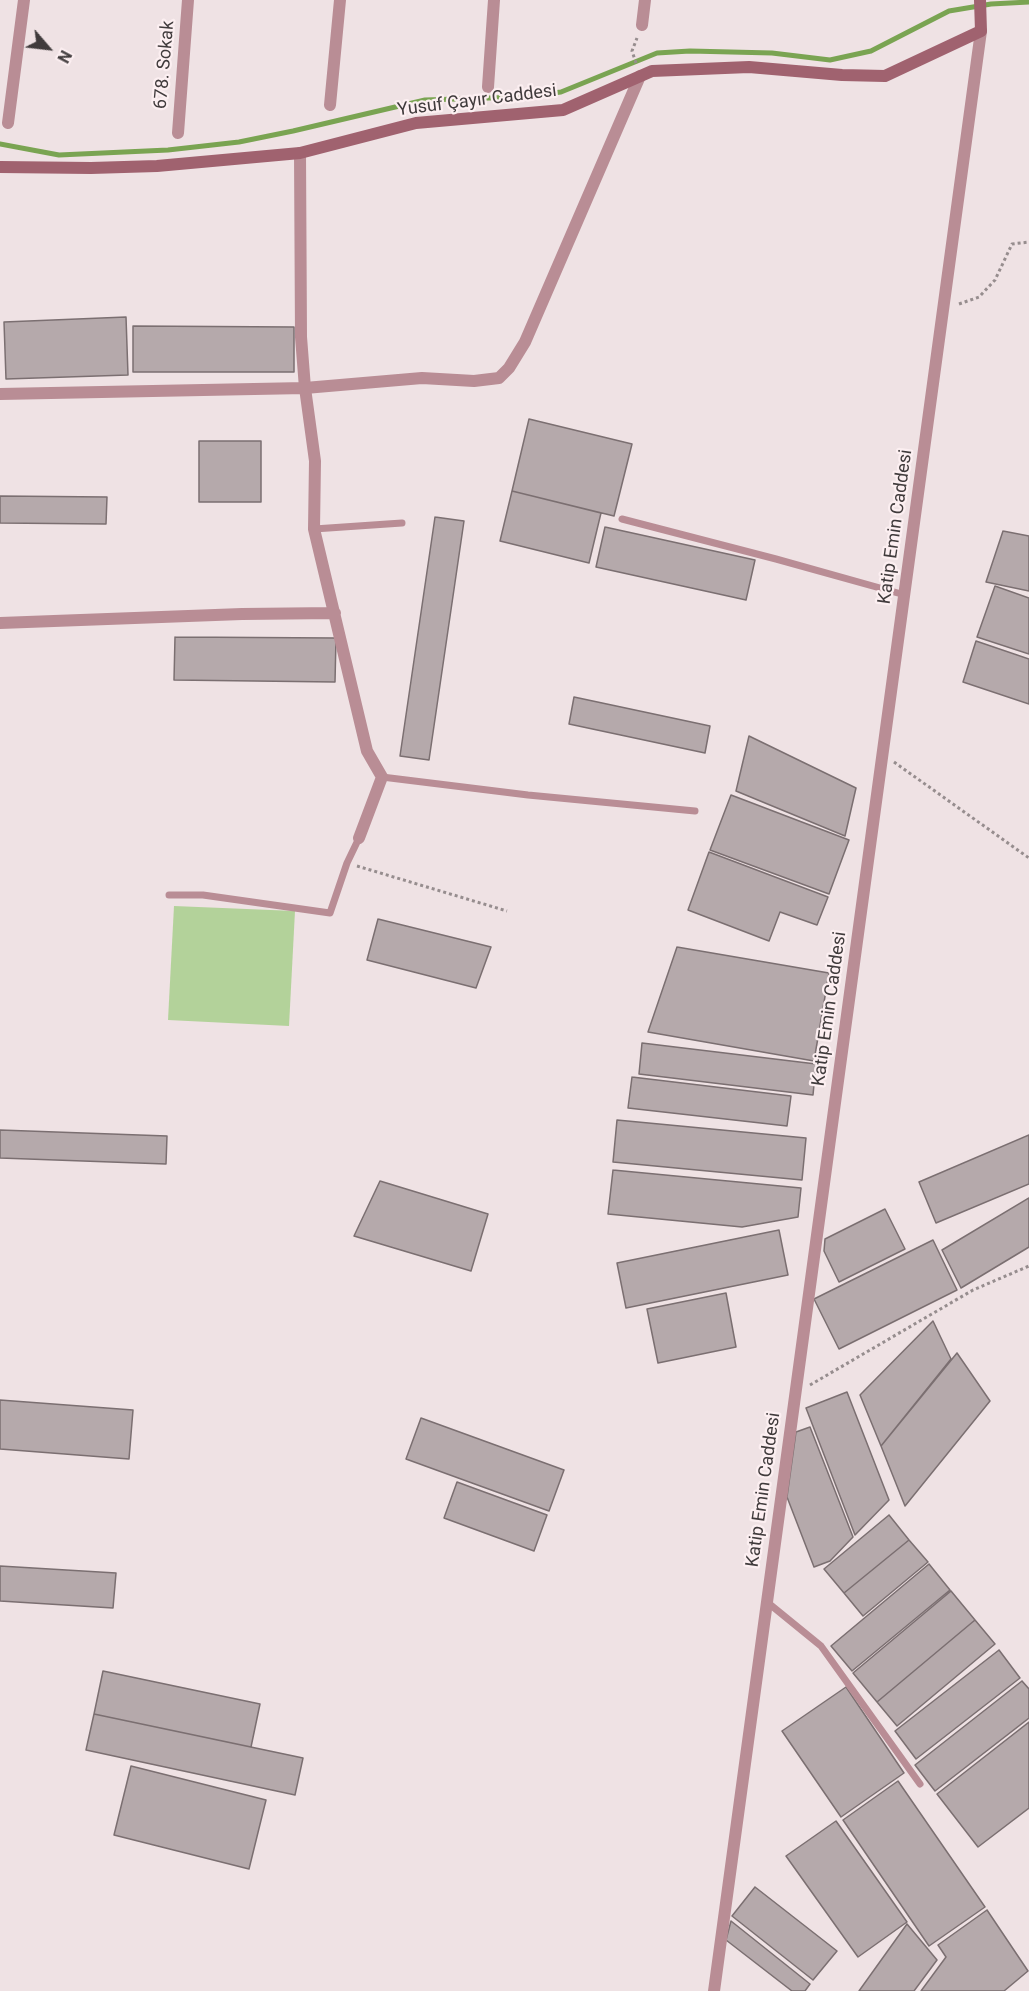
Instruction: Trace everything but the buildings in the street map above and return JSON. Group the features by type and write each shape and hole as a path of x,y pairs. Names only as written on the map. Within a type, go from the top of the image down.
{"street":[{"path":"8,123 24,0"},
{"name":"678. Sokak","path":"178,133 188,0"},
{"path":"330,105 340,0"},
{"path":"488,87 494,0"},
{"path":"642,25 645,0"},
{"path":"980,0 981,31"},
{"name":"Yusuf Çayır Caddesi","path":"0,167 25,169 157,166 300,153 416,123 562,110 652,71 749,67 842,75 885,76 981,31"},
{"name":"Katip Emin Caddesi","path":"714,1991 981,31"},
{"path":"0,394 305,388 422,378 474,381 499,378 509,368 525,342 640,76"},
{"path":"300,153 301,336 305,388 315,461 314,529 367,751 382,777 359,838"},
{"path":"0,623 334,613"}],"lane":[{"path":"622,519 904,595"},
{"path":"314,529 402,523"},
{"path":"382,777 528,795 694,811"},
{"path":"170,896 202,895 330,913 347,863 359,838"},
{"path":"767,1602 821,1646 920,1784"}],"path":[{"path":"943,310 979,297 995,280 1012,244 1029,242"},
{"path":"883,754 1029,858"},
{"path":"347,863 507,911"},
{"path":"796,1393 973,1290 1029,1266"}],"green space":[{"path":"174,906 295,911 289,1026 168,1020"}],"waterway":[{"path":"0,144 59,155 168,150 239,142 425,100 521,97 561,92 657,53 690,51 772,53 830,60 871,51 949,11 991,4 1029,2"}]}
